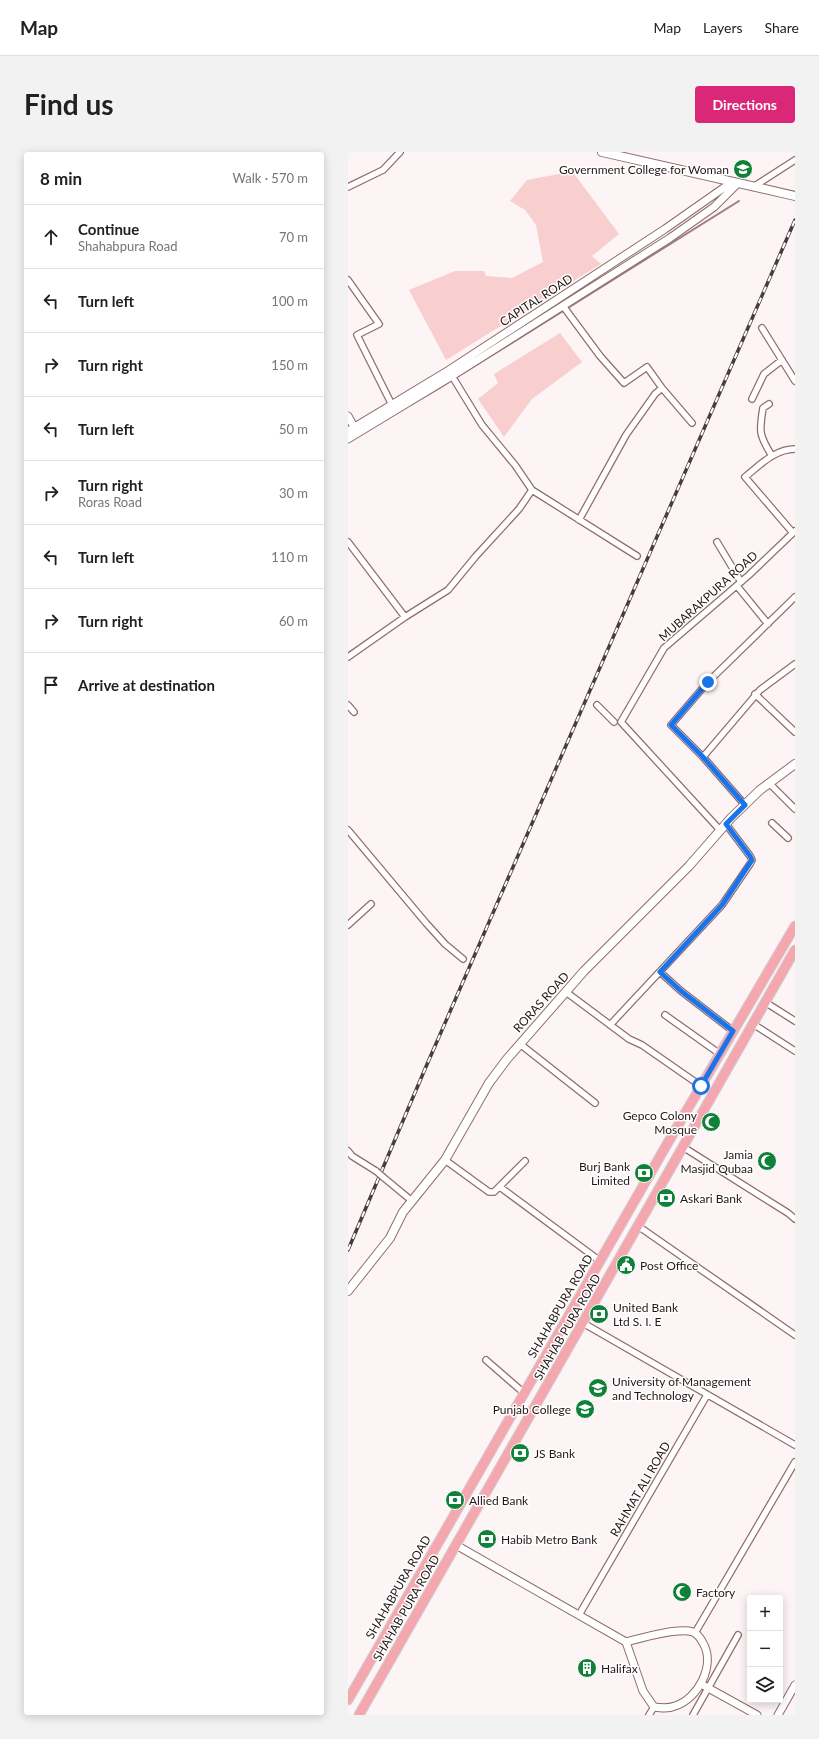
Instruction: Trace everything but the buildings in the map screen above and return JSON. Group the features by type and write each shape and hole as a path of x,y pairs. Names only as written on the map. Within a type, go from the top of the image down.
{"main road":[{"path":"602,152 795,196"},
{"name":"RORAS ROAD","path":"348,1291 390,1238 403,1212 445,1160 489,1083 520,1044 566,992 688,866 720,830 770,783 795,764"},
{"name":"SHAHABPURA ROAD","path":"348,1700 600,1260 795,926"},
{"name":"SHAHAB PURA ROAD","path":"359,1715 795,950"},
{"path":"569,1315 583,1323"},
{"path":"441,1536 456,1545"},
{"path":"369,1662 384,1671"}],"street":[{"path":"348,187 383,170 400,152"},
{"path":"753,187 795,160"},
{"path":"348,439 451,373 563,306 670,238 714,207 735,182"},
{"name":"CAPITAL ROAD","path":"351,429 451,373 735,182"},
{"path":"665,229 670,238"},
{"path":"348,280 379,324 357,334 392,405"},
{"path":"563,306 600,356 624,383 647,367 662,388 692,423"},
{"path":"762,328 795,381"},
{"path":"752,399 764,374 782,360"},
{"path":"451,373 482,425 515,465 532,490 637,556"},
{"path":"579,520 626,435 655,394 662,388"},
{"path":"769,404 764,408 760,428 762,440 772,456"},
{"path":"348,416 351,429"},
{"path":"794,532 745,477 772,456 788,449 795,448"},
{"path":"348,657 405,617 448,590 476,556 519,509 532,490"},
{"name":"MUBARAKPURA ROAD","path":"720,830 621,722 664,648 739,584 794,532"},
{"path":"348,542 405,617"},
{"path":"717,542 739,584 768,624"},
{"path":"745,805 703,757 671,725 708,682 795,597"},
{"path":"703,757 755,694 795,664"},
{"path":"755,694 795,732"},
{"path":"348,705 354,712"},
{"path":"597,705 614,722"},
{"path":"770,783 795,810"},
{"path":"772,823 788,838"},
{"path":"610,1025 722,905 750,864 752,860 750,856 726,824"},
{"path":"348,830 435,934 463,959"},
{"path":"348,925 371,904"},
{"path":"660,972 681,991 733,1031"},
{"path":"566,992 629,1039 642,1044 701,1086"},
{"path":"765,1002 795,1021"},
{"path":"665,1015 720,1054"},
{"path":"753,1024 795,1051"},
{"path":"520,1044 595,1103"},
{"path":"683,1147 788,1213 795,1219"},
{"path":"349,1156 376,1171 412,1201"},
{"path":"445,1160 489,1192 494,1192 500,1187 525,1161"},
{"path":"500,1187 600,1260"},
{"path":"638,1226 795,1335"},
{"path":"583,1323 795,1445"},
{"path":"486,1360 524,1394"},
{"name":"RAHMAT ALI ROAD","path":"579,1615 707,1395"},
{"path":"695,1632 795,1462"},
{"path":"456,1545 626,1642 643,1691 654,1707"},
{"path":"626,1642 671,1632 688,1631 695,1632 705,1646 707,1656 706,1673 701,1684 686,1700 679,1705 668,1708 654,1707"},
{"path":"693,1715 738,1635"},
{"path":"701,1684 756,1715"},
{"path":"778,1715 795,1685"},
{"path":"649,1715 654,1707"}],"shaded area":[{"path":"569,167 619,234 592,256 601,264 446,360 409,290 455,271 484,271 486,276 512,278 543,262 536,225 525,210 510,201 527,180 559,174"},
{"path":"560,333 582,362 532,399 504,437 478,399 498,383 494,374"}],"waterway":[{"path":"409,406 739,201"}],"railway":[{"path":"348,1250 425,1069 795,220"}],"place":[{"name":"Government College for Woman","path":"743,169"},
{"name":"Gepco Colony Mosque","path":"711,1122"},
{"name":"Jamia Masjid Qubaa","path":"767,1161"},
{"name":"Burj Bank Limited","path":"644,1173"},
{"name":"Askari Bank","path":"666,1198"},
{"name":"Post Office","path":"626,1265"},
{"name":"United Bank Ltd S. I. E","path":"599,1314"},
{"name":"University of Management and Technology","path":"598,1388"},
{"name":"Punjab College","path":"585,1409"},
{"name":"JS Bank","path":"520,1453"},
{"name":"Allied Bank","path":"455,1500"},
{"name":"Habib Metro Bank","path":"487,1539"},
{"name":"Factory","path":"682,1592"},
{"name":"Halifax","path":"587,1668"}],"route":[{"path":"701,1086 733,1031 681,991 660,972 722,905 752,860 726,824 745,805 703,757 671,725 708,682"}]}
